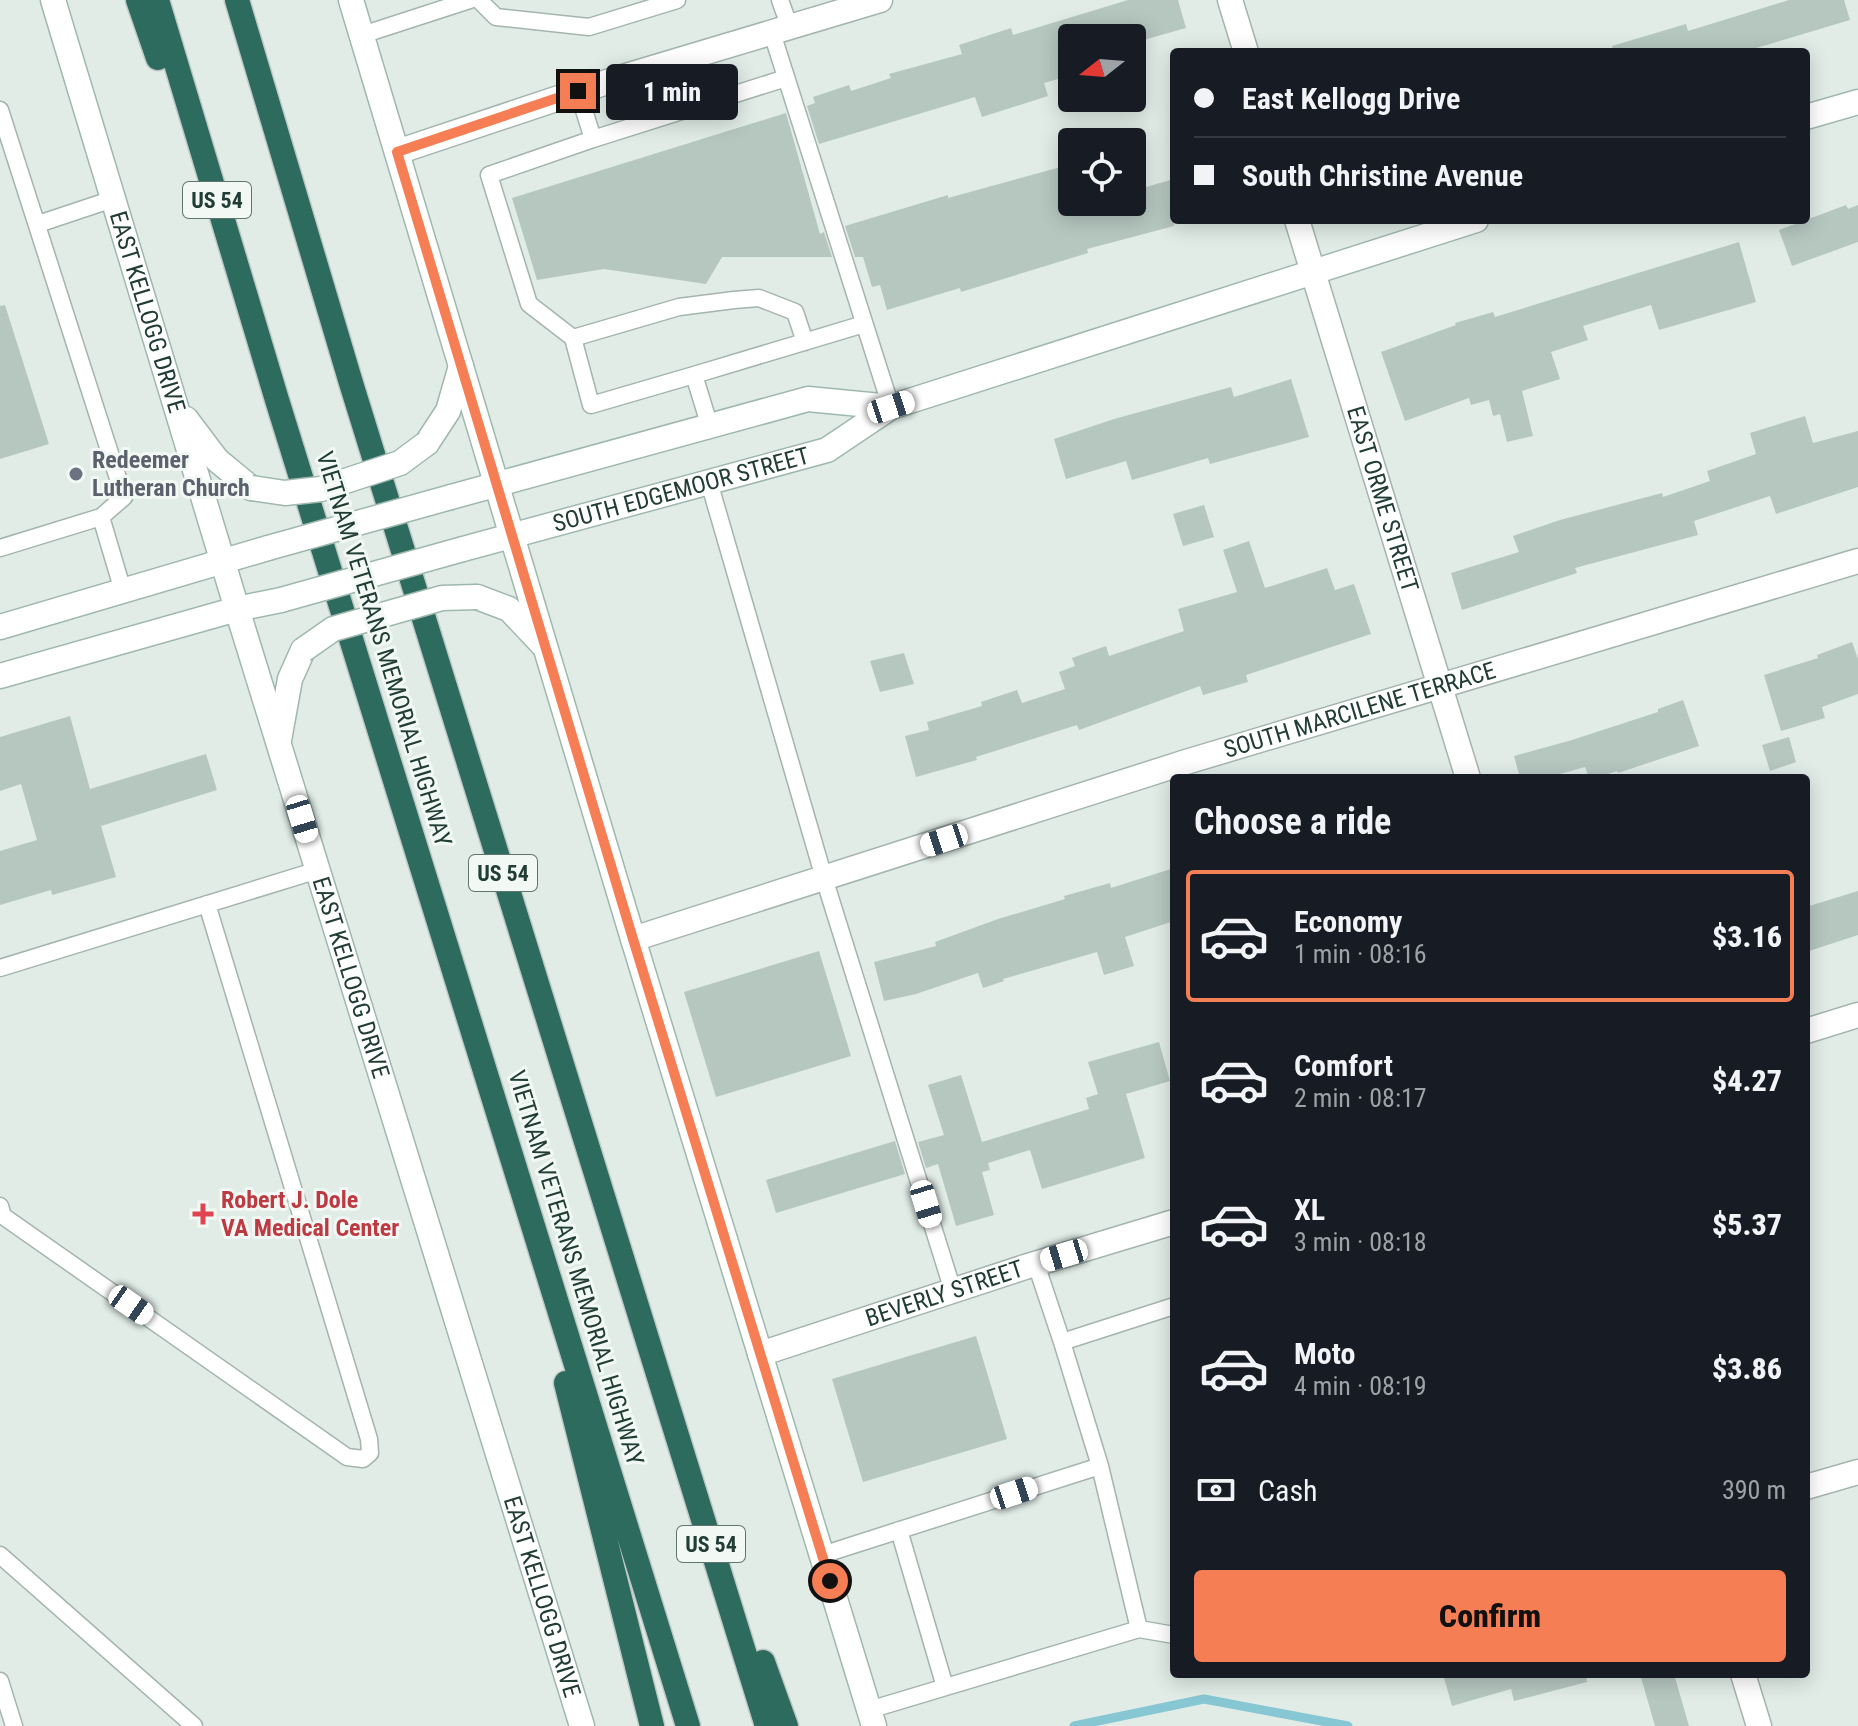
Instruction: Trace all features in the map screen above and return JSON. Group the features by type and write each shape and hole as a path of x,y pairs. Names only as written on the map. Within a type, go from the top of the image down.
{"highway":[{"path":"138,0 277,400"},
{"name":"VIETNAM VETERANS MEMORIAL HIGHWAY","path":"157,0 277,400 688,1726"},
{"name":"VIETNAM VETERANS MEMORIAL HIGHWAY","path":"237,0 351,383 767,1726"},
{"path":"253,0 351,383"},
{"path":"504,1128 652,1726"},
{"path":"655,1363 786,1726"}],"street":[{"name":"EAST KELLOGG DRIVE","path":"53,0 237,609 582,1726"},
{"path":"351,0 633,939 872,1718"},
{"path":"397,152 578,91 781,30 847,5 880,0"},
{"path":"1230,0 1245,48"},
{"path":"1810,116 1858,102"},
{"name":"EAST ORME STREET","path":"1298,224 1467,774"},
{"name":"SOUTH EDGEMOOR STREET","path":"0,676 827,450 891,407 1463,224"},
{"path":"175,404 217,460 251,488 285,493 321,489 400,463 427,443 448,411 462,365"},
{"name":"SOUTH EDGEMOOR STREET","path":"0,627 268,548 808,399 891,407"},
{"name":"SOUTH MARCILENE TERRACE","path":"633,939 1186,762 1858,561"},
{"path":"278,742 290,679 303,650 333,629 442,598 477,597 509,609 547,649"},
{"path":"1810,1030 1858,1015"},
{"name":"BEVERLY STREET","path":"760,1354 1170,1223"},
{"path":"1810,1486 1858,1472"},
{"path":"1744,1678 1759,1726"}],"lane":[{"path":"362,35 470,0"},
{"path":"479,0 496,17 589,27 677,0"},
{"path":"780,0 786,78 891,407"},
{"path":"642,71 657,118"},
{"path":"786,78 489,175 529,304 573,338 591,405 864,324"},
{"path":"578,91 593,139"},
{"path":"0,110 124,497 101,517 0,548"},
{"path":"38,224 113,199"},
{"path":"573,338 679,307 759,298 795,312 805,342"},
{"path":"694,375 710,427"},
{"path":"709,482 824,878 953,1291"},
{"path":"101,517 123,591"},
{"path":"0,968 318,870"},
{"path":"0,1206 3,1216 347,1457 363,1459 370,1453 369,1439 207,904"},
{"path":"1036,1264 1100,1466 1139,1629"},
{"path":"1062,1342 1170,1307"},
{"path":"822,1555 1100,1466"},
{"path":"899,1530 945,1687"},
{"path":"0,1555 194,1726"},
{"path":"872,1718 945,1687 1139,1629 1170,1634"},
{"path":"0,1681 14,1726"}],"building":[{"path":"1128,0 1178,0 1186,28 1146,39 1146,24 1058,24 1058,79 1044,83 1048,96 982,117 975,97 819,144 807,106 815,103 813,97 849,85 851,91 891,78 889,74 962,54 959,45 1011,28 1013,35"},
{"path":"1789,0 1844,0 1850,20 1756,48 1612,48 1686,24 1688,31"},
{"path":"786,113 820,234 824,232 832,257 722,257 706,284 604,269 537,280 512,198"},
{"path":"1058,168 1058,216 1146,216 1146,187 1170,180 1170,224 1174,226 1087,249 1088,253 961,292 960,288 887,310 880,285 872,287 863,257 855,257 845,226 948,195 948,198"},
{"path":"1846,205 1848,209 1858,205 1858,242 1792,266 1779,230 1795,224 1810,224 1810,218"},
{"path":"1739,242 1756,302 1659,330 1651,305 1583,326 1588,340 1551,352 1560,379 1522,391 1533,436 1507,442 1500,414 1493,416 1489,400 1471,405 1469,398 1405,421 1381,352 1455,323 1493,312 1495,317"},
{"path":"5,305 49,444 0,459 0,306"},
{"path":"1291,379 1309,437 1210,464 1208,458 1132,480 1126,461 1066,479 1054,439 1231,387 1234,397"},
{"path":"1805,416 1813,443 1858,431 1858,487 1776,514 1770,496 1694,521 1698,535 1575,568 1577,573 1462,610 1451,573 1519,552 1513,536 1662,493 1663,497 1710,481 1707,471 1756,454 1750,433"},
{"path":"1204,505 1214,537 1183,546 1173,514"},
{"path":"1249,541 1265,588 1327,568 1335,590 1354,584 1371,634 1246,675 1248,682 1203,695 1200,686 1079,730 1077,725 976,757 977,760 916,777 905,736 929,730 927,722 982,706 981,702 1017,690 1022,703 1065,689 1059,672 1075,666 1072,658 1106,646 1109,656 1184,631 1178,609 1237,592 1223,550"},
{"path":"1852,642 1858,659 1858,694 1822,707 1825,718 1781,731 1764,675 1818,658 1817,655"},
{"path":"904,653 914,684 880,692 870,661"},
{"path":"1683,700 1699,746 1618,773 1588,774 1585,767 1560,774 1519,774 1514,756 1658,712 1658,709"},
{"path":"70,716 90,789 206,754 217,790 101,826 116,877 52,895 51,890 0,905 0,851 37,840 21,784 0,791 0,737"},
{"path":"1789,737 1796,762 1770,771 1762,745"},
{"path":"1170,869 1170,922 1125,937 1134,966 1104,975 1097,952 1003,979 983,988 978,973 916,994 884,1001 874,962 936,946 935,942 1065,899 1064,896 1110,883 1111,888"},
{"path":"1858,891 1858,935 1810,951 1810,906"},
{"path":"819,951 851,1056 716,1097 684,992"},
{"path":"1159,1042 1170,1081 1126,1094 1145,1158 1042,1189 1030,1150 988,1163 990,1170 982,1172 994,1215 956,1226 938,1164 926,1168 918,1142 944,1135 928,1085 961,1075 982,1142 1089,1109 1086,1098 1098,1094 1088,1062"},
{"path":"895,1141 905,1174 776,1213 766,1180"},
{"path":"976,1336 1007,1439 863,1482 832,1379"},
{"path":"1444,1678 1586,1678 1587,1682 1514,1701 1511,1689 1452,1706"},
{"path":"1641,1678 1675,1678 1689,1726 1655,1726"}],"waterway":[{"path":"1074,1726 1204,1699 1348,1726"}],"place":[{"name":"Redeemer Lutheran Church","path":"76,474"},
{"name":"Robert J. Dole VA Medical Center","path":"203,1214"}],"route":[{"path":"578,91 397,152 830,1581"}]}
